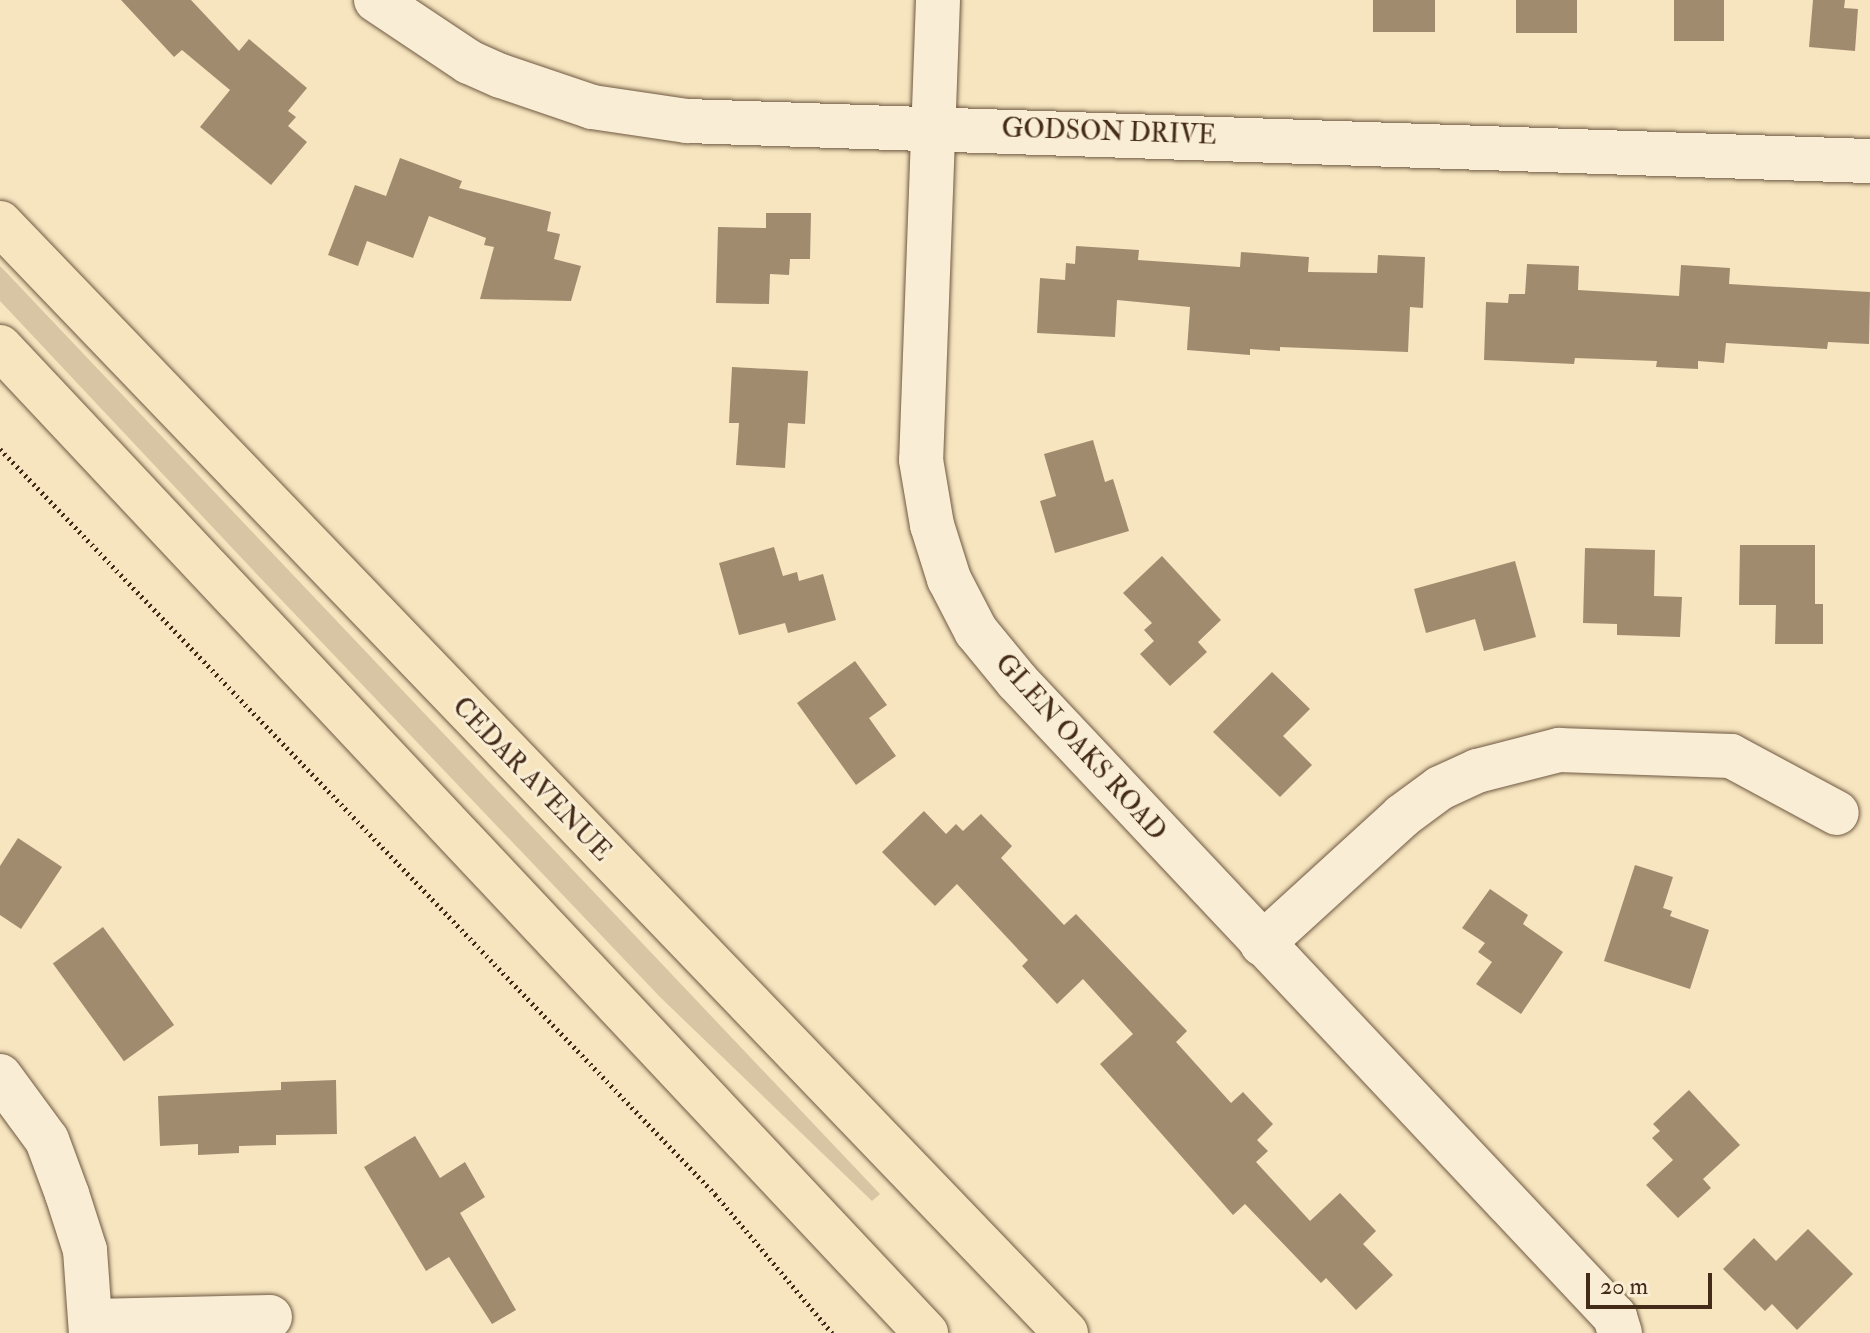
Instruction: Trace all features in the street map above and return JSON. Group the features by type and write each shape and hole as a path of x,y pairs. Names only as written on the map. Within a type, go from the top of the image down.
{"main road":[{"name":"CEDAR AVENUE","path":"0,223 1066,1333"},
{"path":"0,347 761,1151 926,1333"}],"street":[{"name":"GODSON DRIVE","path":"376,0 469,62 592,107 687,121 1870,161"},
{"name":"GLEN OAKS ROAD","path":"938,0 921,460 932,525 949,579 976,631 1017,681 1615,1317 1620,1333"},
{"path":"1262,944 1402,816 1440,788 1477,771 1559,750 1731,756 1837,813"},
{"path":"0,1076 52,1154 85,1250 91,1327 270,1317"}],"path":[{"path":"0,449 715,1194 832,1333"}],"shaded area":[{"path":"0,266 880,1194 872,1201 661,998 251,568 0,301"}],"building":[{"path":"121,0 191,0 239,51 249,39 307,88 288,111 296,117 288,126 307,142 271,185 200,127 230,90 182,50 174,57"},
{"path":"1373,0 1435,0 1435,32 1373,32"},
{"path":"1516,0 1577,0 1577,33 1516,33"},
{"path":"1674,0 1724,0 1724,41 1674,41"},
{"path":"1813,0 1845,0 1844,8 1858,9 1855,51 1809,47"},
{"path":"400,158 462,181 459,188 551,212 547,231 560,234 554,259 581,266 571,301 480,299 494,247 484,245 486,238 429,216 413,258 367,241 358,266 328,255 355,185 386,196"},
{"path":"766,213 811,213 810,259 790,259 789,275 770,274 769,304 716,303 718,227 766,228"},
{"path":"1076,246 1139,250 1138,260 1240,267 1241,252 1309,257 1308,272 1377,273 1378,255 1425,257 1423,308 1410,307 1408,352 1280,347 1280,351 1250,349 1250,355 1187,350 1190,307 1117,300 1115,337 1037,333 1040,278 1065,280 1066,263 1075,264"},
{"path":"1527,264 1579,266 1578,290 1679,296 1681,265 1730,268 1729,284 1870,292 1869,344 1828,342 1827,349 1726,343 1724,363 1698,361 1698,369 1656,367 1657,361 1575,358 1574,364 1484,360 1486,302 1508,303 1509,294 1525,294"},
{"path":"732,367 808,371 805,424 788,423 785,468 736,465 739,423 729,423"},
{"path":"1093,440 1105,482 1113,479 1129,531 1055,553 1040,501 1056,496 1044,454"},
{"path":"1740,545 1815,545 1815,604 1823,604 1823,644 1775,644 1776,605 1739,605"},
{"path":"774,547 783,576 797,572 799,581 823,574 836,620 788,633 785,623 739,635 719,563"},
{"path":"1585,548 1655,550 1654,596 1682,597 1680,637 1617,635 1617,624 1583,623"},
{"path":"1162,556 1221,620 1198,642 1207,652 1170,686 1140,654 1154,641 1144,630 1152,623 1123,593"},
{"path":"1515,561 1536,637 1484,651 1475,619 1426,633 1414,589"},
{"path":"855,661 887,705 869,718 896,756 856,785 797,703"},
{"path":"1272,672 1310,709 1283,736 1312,765 1280,797 1213,732"},
{"path":"924,811 946,834 956,824 963,831 981,814 1012,846 1001,858 1064,925 1076,914 1187,1031 1176,1042 1231,1103 1243,1092 1273,1124 1257,1140 1268,1151 1256,1162 1310,1221 1340,1193 1376,1231 1363,1244 1393,1275 1356,1310 1326,1278 1321,1283 1245,1204 1233,1215 1100,1064 1133,1034 1083,979 1057,1004 1022,966 1028,960 957,884 935,906 882,852"},
{"path":"18,838 62,867 21,929 0,915 0,866"},
{"path":"1635,865 1673,877 1663,908 1672,911 1670,916 1709,930 1690,989 1604,961"},
{"path":"1490,889 1528,915 1523,924 1563,952 1521,1014 1476,984 1492,962 1478,952 1485,943 1462,928"},
{"path":"103,927 174,1025 124,1061 53,963"},
{"path":"336,1080 337,1134 276,1135 276,1145 239,1146 239,1153 198,1155 198,1144 160,1146 158,1096 281,1090 281,1082"},
{"path":"1689,1090 1740,1145 1703,1179 1711,1188 1678,1218 1646,1185 1673,1160 1652,1138 1660,1131 1653,1124"},
{"path":"415,1136 440,1178 465,1162 485,1197 460,1213 516,1310 492,1324 449,1257 426,1271 364,1167"},
{"path":"1808,1229 1853,1274 1797,1330 1772,1304 1765,1311 1723,1269 1754,1238 1776,1261"}]}
